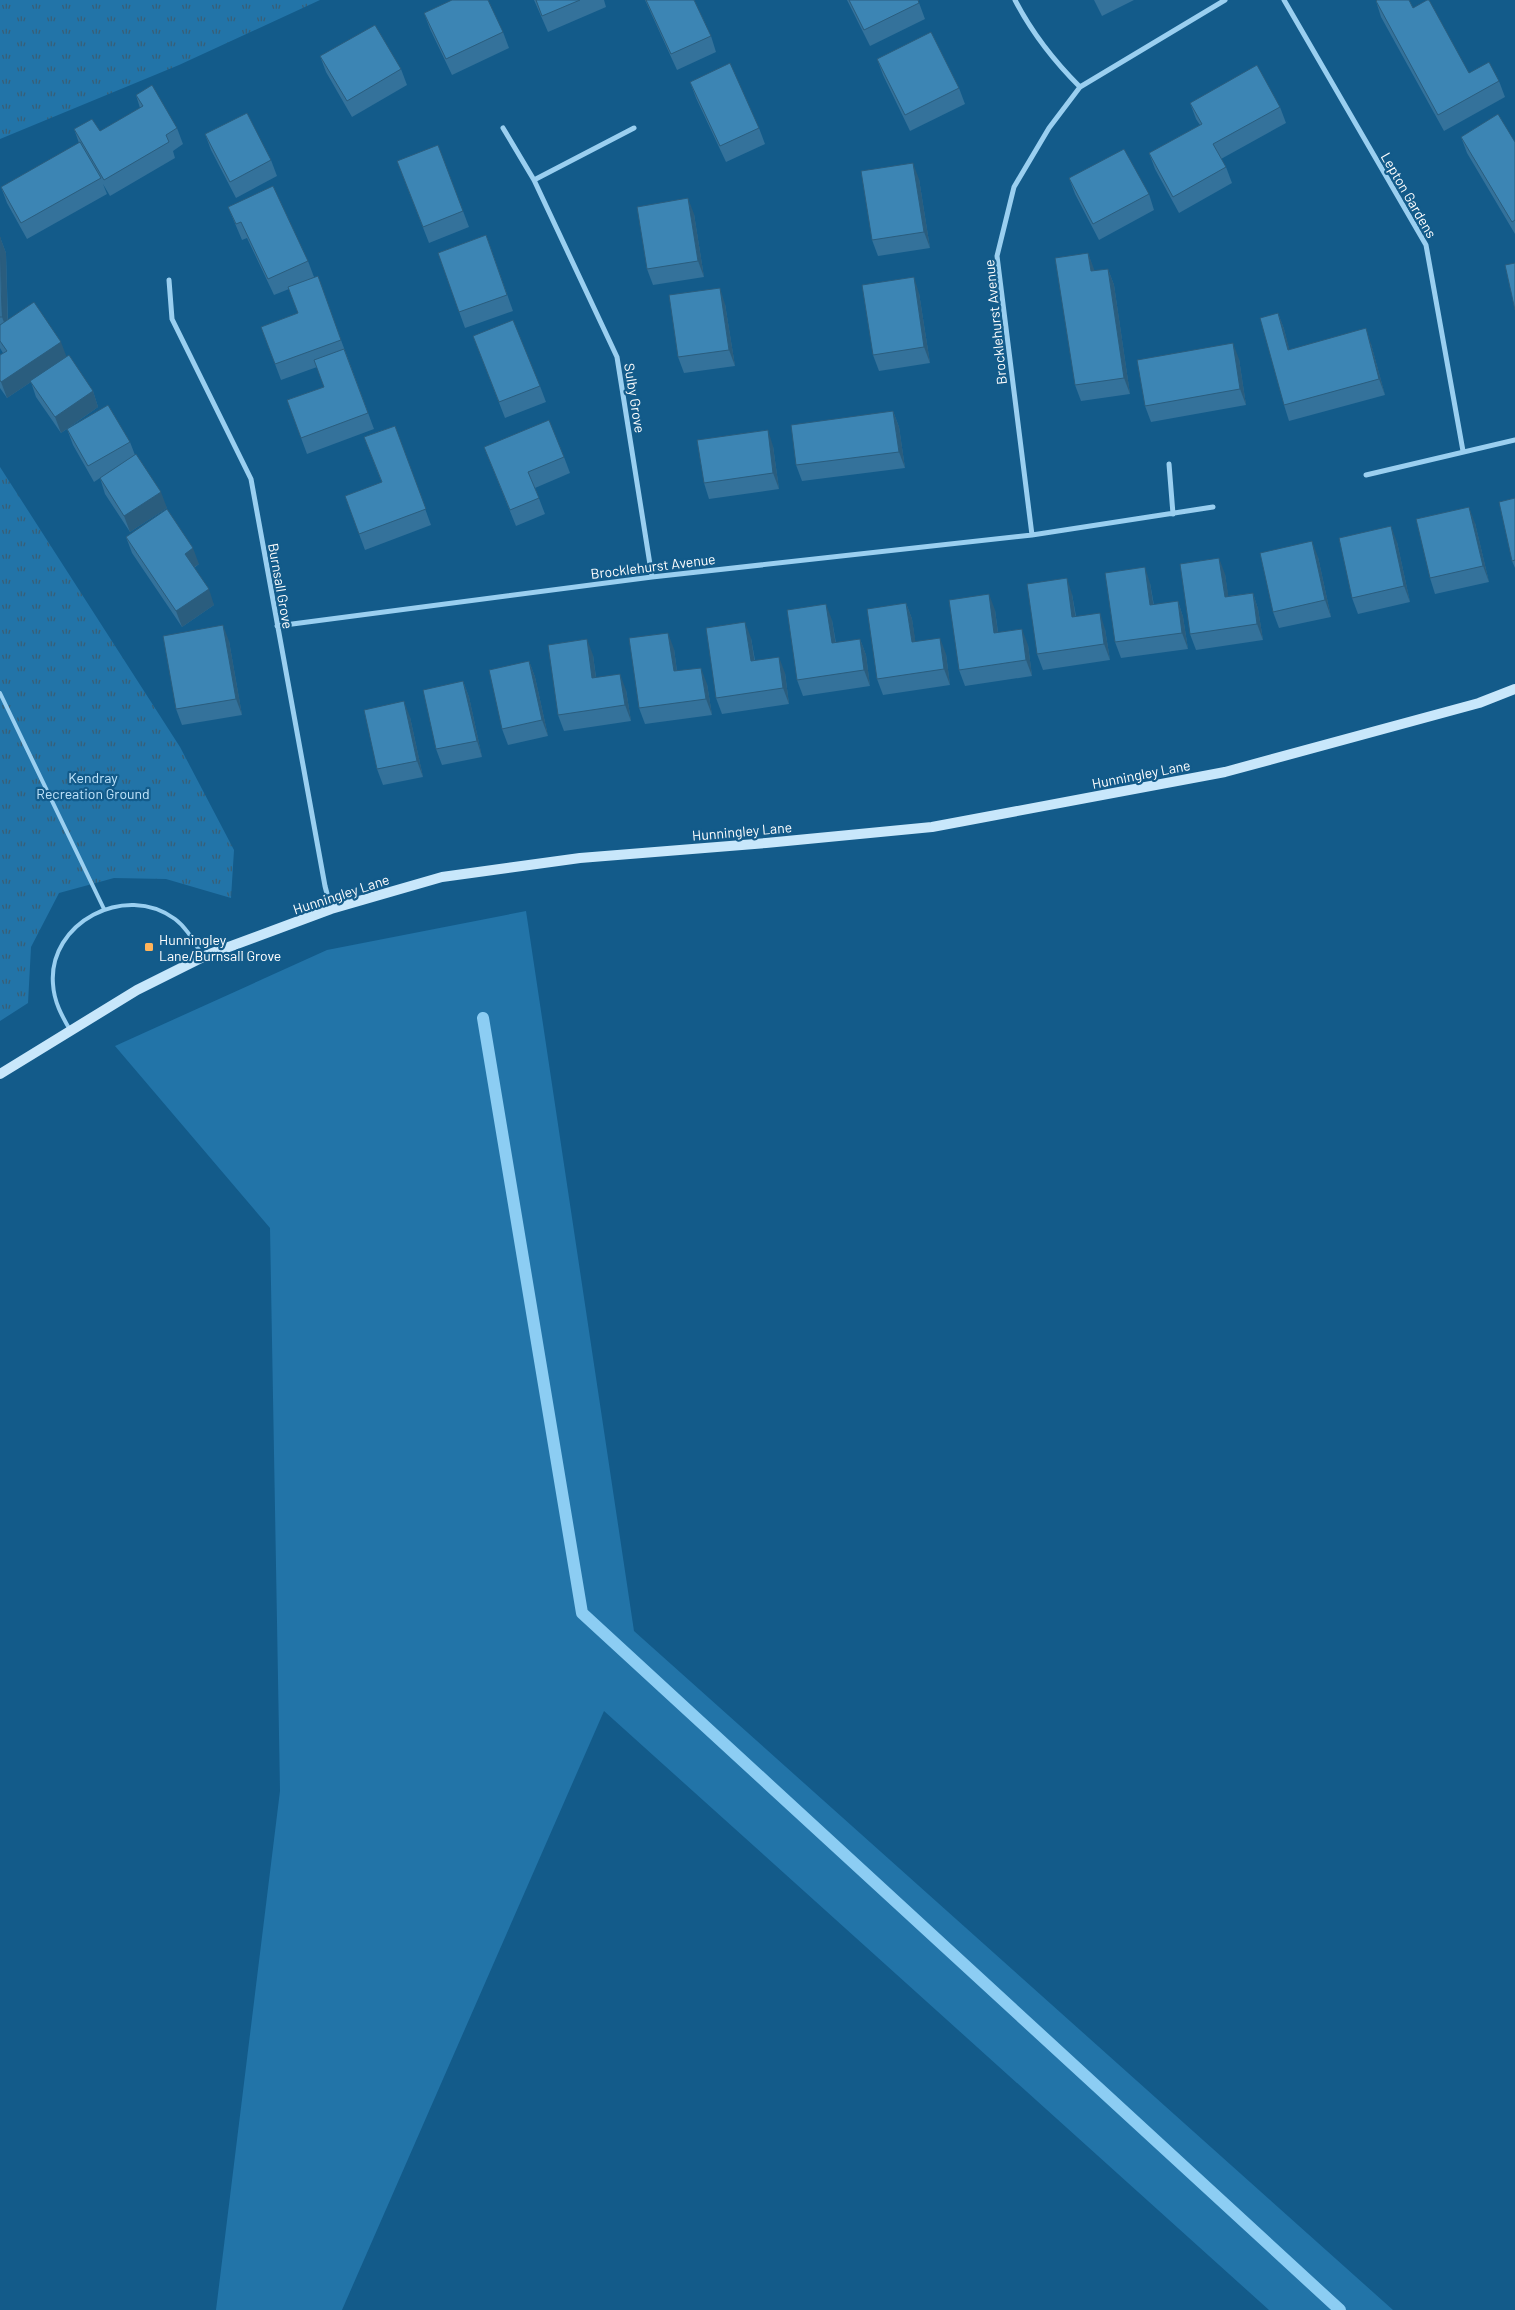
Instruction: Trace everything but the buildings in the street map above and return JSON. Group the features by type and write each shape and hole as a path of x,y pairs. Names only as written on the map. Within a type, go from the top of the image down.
{"main road":[{"name":"Hunningley Lane","path":"0,1074 137,990 203,958 331,910 442,877 580,858 766,844 932,827 1225,772 1479,703 1515,688"}],"street":[{"path":"1015,0 1028,24 1057,65 1080,87"},
{"name":"Brocklehurst Avenue","path":"1032,535 997,256 1014,187 1049,128 1080,87 1225,0"},
{"name":"Lepton Gardens","path":"1284,0 1426,245 1463,451"},
{"name":"Sulby Grove","path":"503,128 534,180 617,356 652,577"},
{"path":"534,180 634,128"},
{"name":"Burnsall Grove","path":"169,280 172,319 251,479 325,886 331,910"},
{"path":"1366,475 1515,440"},
{"path":"1169,464 1174,514"},
{"name":"Brocklehurst Avenue","path":"277,626 652,577 1032,535 1213,507"}],"lane":[{"path":"0,692 104,908"},
{"path":"70,1030 58,1008 52,984 55,960 66,938 82,920 104,908 128,904 152,908 174,919 191,936 203,958"}],"green space":[{"path":"0,0 320,0 179,65 0,139"},
{"name":"Kendray Recreation Ground","path":"0,467 180,747 234,850 231,898 166,879 114,878 59,893 31,947 28,1003 0,1021"},
{"path":"526,911 634,1631 1393,2310 1269,2310 604,1711 342,2310 216,2310 280,1791 270,1228 115,1046 327,950"}],"waterway":[{"path":"483,1018 582,1613 1340,2310"}],"place":[{"name":"Hunningley Lane/Burnsall Grove","path":"149,947"}]}
